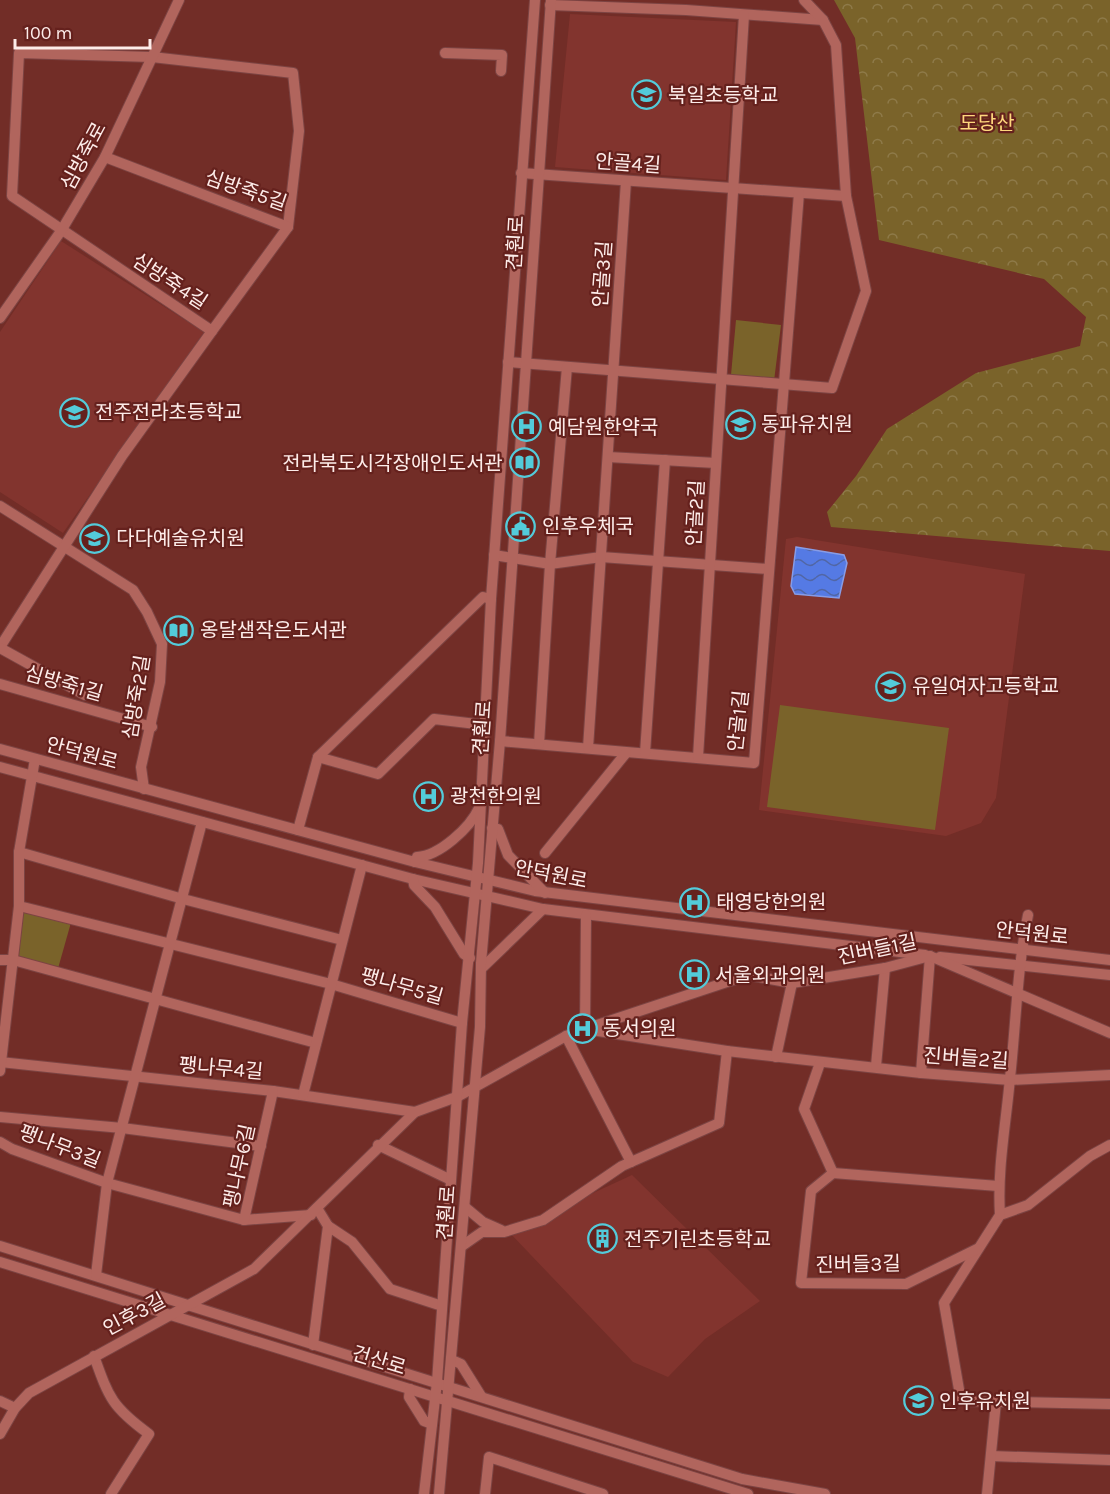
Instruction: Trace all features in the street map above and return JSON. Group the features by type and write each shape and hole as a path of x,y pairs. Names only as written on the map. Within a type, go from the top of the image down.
{"street":[{"name":"심방죽로","path":"0,318 61,231 105,157 179,0"},
{"name":"견훤로","path":"423,1493 437,1382 459,1096 462,1023 475,894 491,599 535,0"},
{"path":"508,362 832,388 866,291 846,196 836,45 823,20 804,0"},
{"name":"견훤로","path":"439,1494 480,1027 481,969 500,741 537,175 551,3"},
{"path":"551,3 687,5 744,15 823,20"},
{"path":"608,457 716,463 744,15"},
{"name":"심방죽4길","path":"152,57 19,53 12,196 61,231 212,330 288,227"},
{"path":"445,53 502,55 501,71"},
{"name":"심방죽5길","path":"105,157 288,227 299,131 293,73 152,57"},
{"name":"안골4길","path":"521,173 846,196"},
{"name":"안골3길","path":"601,557 626,181"},
{"path":"768,569 799,193"},
{"path":"64,549 122,456 212,330"},
{"path":"539,744 550,564 559,481 567,367"},
{"name":"안골2길","path":"645,753 665,460"},
{"name":"안골2길","path":"704,662 716,463"},
{"name":"심방죽2길","path":"0,506 64,549 133,590 147,612 162,644 160,682 152,727 141,767 144,789"},
{"name":"심방죽1길","path":"64,549 0,648 86,694"},
{"name":"안골2길","path":"494,555 550,564 601,557 768,569"},
{"path":"588,748 601,557"},
{"name":"안골1길","path":"500,741 754,763 768,569"},
{"path":"298,830 318,757 483,597 491,599"},
{"name":"안골1길","path":"699,757 704,662"},
{"name":"심방죽1길","path":"0,684 152,727"},
{"name":"견훤로","path":"318,757 378,774 434,719 485,725"},
{"name":"안덕원로","path":"0,750 415,862 545,893 1110,960"},
{"path":"545,853 626,753"},
{"path":"1,1065 19,906 19,852 35,759"},
{"name":"안덕원로","path":"0,767 413,879 543,909 930,956 1110,975"},
{"path":"415,862 417,857 426,856 438,849 469,824 481,805"},
{"path":"96,1275 107,1184 202,822"},
{"path":"492,828 498,829 508,855 545,893"},
{"path":"19,852 183,899 342,940"},
{"name":"팽나무5길","path":"303,1095 362,865"},
{"path":"413,879 414,885 435,907 464,954 470,958"},
{"path":"19,906 171,944"},
{"path":"481,969 543,909"},
{"path":"585,915 585,1029"},
{"path":"1028,915 1021,950 998,1186 1000,1215 1028,1204 1090,1156 1110,1145"},
{"name":"팽나무5길","path":"171,944 331,984 462,1023"},
{"path":"921,1073 930,956"},
{"name":"진버들1길","path":"459,1096 566,1035 748,975 792,983 885,968 930,956 1110,1033"},
{"path":"0,960 13,960 316,1043"},
{"path":"876,1066 885,968"},
{"path":"776,1057 792,983"},
{"name":"진버들2길","path":"585,1029 727,1051 820,1063 876,1066 921,1073 1010,1080 1110,1075"},
{"path":"566,1035 631,1162"},
{"path":"465,1208 484,1228 504,1232 543,1220 631,1162 719,1123 727,1051"},
{"path":"820,1063 804,1108 833,1173 998,1186"},
{"name":"팽나무4길","path":"1,1065 50,1067 303,1095"},
{"name":"팽나무6길","path":"273,1091 244,1220 314,1212"},
{"path":"303,1095 415,1112"},
{"path":"190,1304 254,1269 314,1212 378,1145 415,1112 459,1096"},
{"path":"0,1117 122,1128 261,1146"},
{"name":"팽나무3길","path":"0,1142 12,1149 107,1184"},
{"name":"견훤로","path":"378,1145 451,1180"},
{"name":"진버들3길","path":"833,1173 811,1191 801,1283 906,1284 977,1249"},
{"path":"107,1184 244,1220"},
{"path":"314,1212 328,1226 352,1242 390,1289 442,1306"},
{"name":"진버들3길","path":"1000,1215 944,1303 961,1401 1110,1404"},
{"path":"313,1345 328,1226"},
{"path":"462,1246 484,1228"},
{"name":"건산로","path":"0,1246 742,1479 825,1494"},
{"name":"건산로","path":"0,1262 741,1493"},
{"name":"인후3길","path":"0,1434 15,1408 29,1393 190,1304"},
{"name":"인후3길","path":"94,1356 109,1398 122,1414 149,1434 111,1494"},
{"path":"452,1360 459,1363 481,1396"},
{"path":"410,1389 408,1396 424,1420 432,1424"},
{"path":"0,1401 15,1408"},
{"path":"987,1494 996,1402"},
{"path":"991,1456 1110,1460"},
{"path":"485,1494 489,1457 603,1494"},
{"path":"741,1493 742,1479"}],"shaded area":[{"name":"북일초등학교","path":"570,14 736,22 726,180 555,167"},
{"name":"전주전라초등학교","path":"61,241 204,332 63,533 0,492 0,332"},
{"name":"유일여자고등학교","path":"797,537 1025,574 996,798 981,823 946,836 759,810 786,539"},
{"path":"632,1175 760,1301 705,1339 668,1377 633,1362 509,1232"}],"green space":[{"name":"도당산","path":"834,0 1110,0 1110,551 831,527 827,512 856,476 887,429 976,373 1080,346 1086,317 1044,279 879,240 855,38"},
{"path":"736,320 781,325 774,381 731,375"},
{"path":"780,705 949,728 935,830 767,807"},
{"path":"19,906 72,919 57,972 13,958"}],"water":[{"path":"796,547 844,555 847,563 839,598 795,594 791,586"}],"place":[{"name":"북일초등학교","path":"647,95"},
{"name":"전주전라초등학교","path":"74,412"},
{"name":"동파유치원","path":"740,424"},
{"name":"예담원한약국","path":"527,427"},
{"name":"전라북도시각장애인도서관","path":"524,463"},
{"name":"인후우체국","path":"521,526"},
{"name":"다다예술유치원","path":"95,538"},
{"name":"옹달샘작은도서관","path":"179,630"},
{"name":"유일여자고등학교","path":"891,686"},
{"name":"광천한의원","path":"429,796"},
{"name":"태영당한의원","path":"695,902"},
{"name":"서울외과의원","path":"694,975"},
{"name":"동서의원","path":"582,1028"},
{"name":"전주기린초등학교","path":"603,1239"},
{"name":"인후유치원","path":"918,1401"}]}
